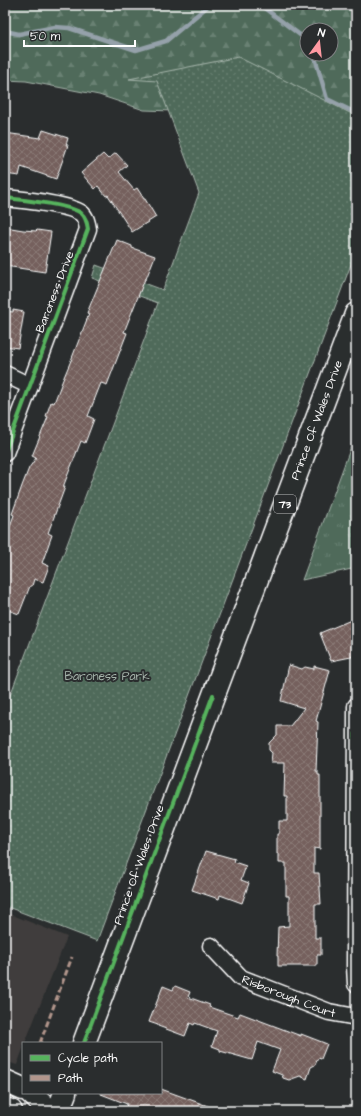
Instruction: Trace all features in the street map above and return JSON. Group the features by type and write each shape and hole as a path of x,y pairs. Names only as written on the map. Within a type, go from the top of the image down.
{"main road":[{"name":"Prince Of Wales Drive","path":"84,1042 356,314"},
{"path":"5,1081 22,1090"},
{"path":"32,1094 50,1111"},
{"path":"58,1111 65,1094"},
{"path":"5,1109 11,1111"}],"street":[{"name":"Baroness Drive","path":"5,198 68,207 82,213 87,220 88,229 5,453"},
{"path":"5,374 30,386"},
{"path":"356,706 356,984"},
{"name":"Risborough Court","path":"211,946 241,978 329,1012 356,1017"}],"shaded area":[{"path":"5,912 67,937 25,1042 22,1042 22,1052 17,1065 5,1061"}],"green space":[{"path":"5,5 356,5 356,98 334,169 173,111 144,110 99,95 26,81 5,80"},
{"name":"Baroness Park","path":"238,57 356,116 356,251 97,941 5,906 5,705 8,701 158,303 92,278 96,265 163,290 199,193 157,81 129,79"},
{"path":"356,433 356,568 302,580"}],"building":[{"path":"43,130 68,138 66,145 68,145 56,179 21,167 19,176 5,174 5,133 40,138"},
{"path":"116,153 127,165 119,172 134,190 137,188 156,217 132,232 108,195 106,196 98,186 95,189 81,173 103,154 108,159"},
{"path":"5,227 51,232 45,272 5,266"},
{"path":"117,240 132,246 132,248 155,256 124,332 127,333 107,385 101,383 88,416 94,419 85,443 81,441 63,487 65,487 48,533 52,535 42,563 49,566 43,582 34,579 19,614 5,609 5,540 22,486 29,468 36,458 32,456 48,417 46,416 51,402 54,403 89,314 87,313"},
{"path":"13,310 24,312 18,348 5,346 5,311 13,312"},
{"path":"356,618 356,656 331,661 320,633"},
{"path":"289,665 302,669 305,667 314,669 314,666 330,670 316,721 318,722 316,771 318,771 318,775 320,775 320,849 314,848 314,873 319,873 321,904 315,904 315,938 321,938 321,955 317,955 317,966 278,966 277,956 278,927 289,926 289,896 286,896 286,863 279,863 279,854 277,854 277,834 279,834 279,821 287,821 287,796 284,796 285,763 271,763 272,753 269,750 269,743 277,735 277,726 290,726 304,708 281,701"},
{"path":"206,851 235,859 234,862 246,866 241,880 249,883 242,903 220,895 219,899 192,890"},
{"path":"163,986 173,990 175,986 190,992 188,997 210,1005 209,1007 238,1017 240,1013 327,1044 321,1059 318,1058 315,1065 311,1067 307,1079 300,1076 289,1080 272,1071 280,1050 258,1042 252,1060 220,1051 220,1049 212,1046 217,1031 195,1023 194,1025 190,1023 185,1036 149,1022"},
{"path":"162,1089 216,1109 216,1111 151,1111 142,1108 141,1111 136,1111 126,1107 127,1104 101,1094 162,1094"}],"waterway":[{"path":"5,31 19,34 55,27 69,28 136,50 166,41 209,5"},
{"path":"256,5 263,7 299,34"},
{"path":"316,62 327,99 356,113"}],"marked path":[{"path":"40,1042 72,957"}],"cycle path":[{"path":"5,198 44,203 75,210 84,216 88,229 5,453"},
{"path":"84,1042 213,695"},
{"path":"356,706 356,984"}]}
